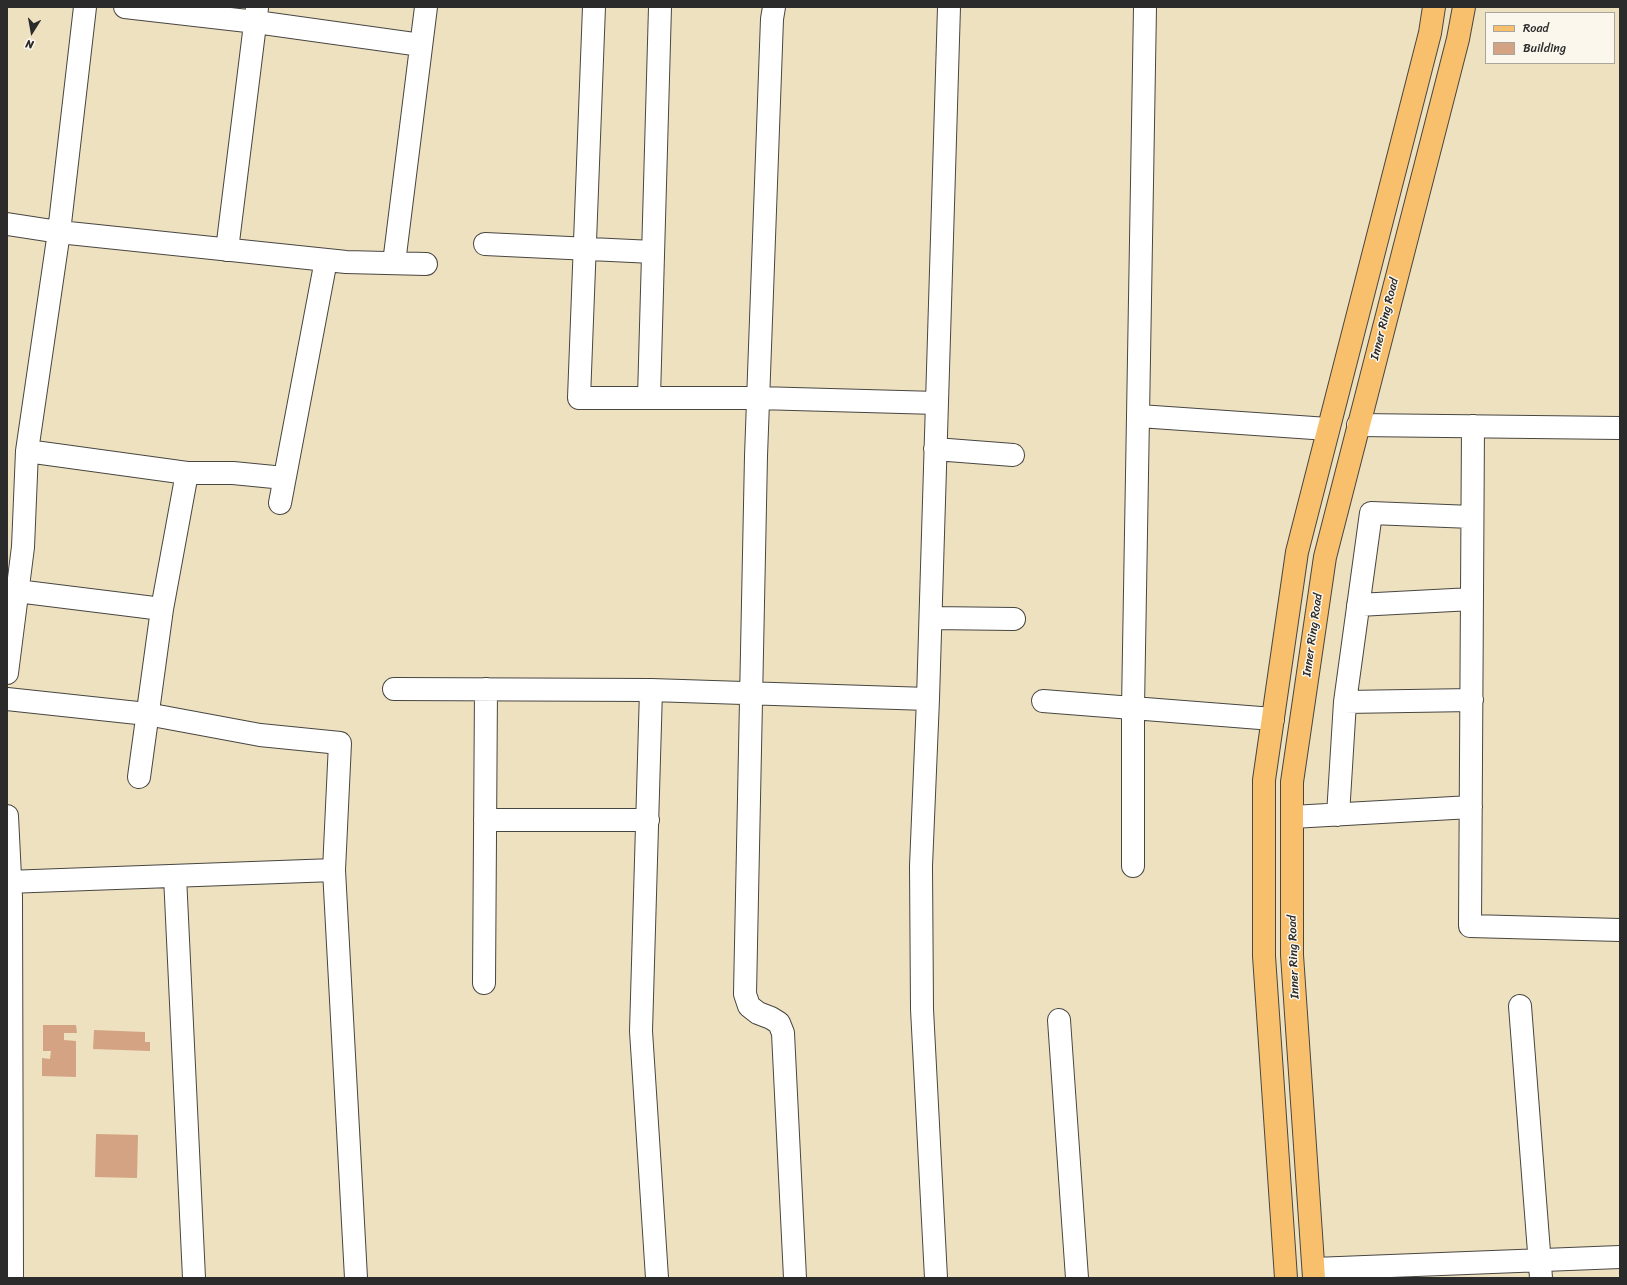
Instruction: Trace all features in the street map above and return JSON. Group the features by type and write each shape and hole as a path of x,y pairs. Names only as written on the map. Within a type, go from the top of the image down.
{"main road":[{"path":"1286,1278 1264,956 1264,780 1297,552 1430,33 1434,7"},
{"name":"Inner Ring Road","path":"1314,1273 1292,955 1292,782 1325,557 1458,39 1464,7"}],"street":[{"path":"7,673 13,602 23,547 27,451 59,232 85,7"},
{"path":"125,7 256,14 421,45"},
{"path":"394,263 426,7"},
{"path":"594,7 579,398 758,398 937,403"},
{"path":"649,397 660,7"},
{"path":"774,7 772,19 758,398 750,693 745,994 748,1006 758,1013 779,1023 783,1033 795,1278"},
{"path":"936,1278 922,1009 921,866 928,699 949,7"},
{"path":"1133,866 1133,708 1145,7"},
{"path":"227,250 256,14"},
{"path":"7,224 59,232 346,262 426,264"},
{"path":"486,244 585,250 654,252"},
{"path":"280,503 326,260"},
{"path":"1139,416 1328,429"},
{"path":"1358,425 1620,428"},
{"path":"1473,426 1470,926 1620,930"},
{"path":"936,449 1013,455"},
{"path":"27,451 187,473 233,473 284,478"},
{"path":"139,777 162,609 187,473"},
{"path":"1338,815 1345,702 1371,513 1472,518"},
{"path":"1358,605 1472,599"},
{"path":"13,602 162,609"},
{"path":"930,618 1014,619"},
{"path":"394,689 651,690 928,699"},
{"path":"484,983 486,689"},
{"path":"651,690 642,1031 657,1278"},
{"path":"7,699 147,714 260,735 340,743 334,870 356,1278"},
{"path":"1345,702 1472,700"},
{"path":"1043,701 1273,719"},
{"path":"1292,817 1471,807"},
{"path":"7,816 9,882 12,1278"},
{"path":"485,820 648,820"},
{"path":"9,882 334,870"},
{"path":"175,876 194,1278"},
{"path":"1520,1006 1540,1269"},
{"path":"1059,1020 1077,1278"},
{"path":"1314,1273 1540,1269 1620,1257"}],"building":[{"path":"43,1025 76,1025 77,1033 64,1033 64,1040 76,1041 76,1077 42,1076 42,1058 50,1059 51,1051 43,1051"},
{"path":"94,1030 145,1032 145,1042 150,1042 150,1051 93,1049"},
{"path":"96,1134 138,1135 137,1178 95,1177"}]}
